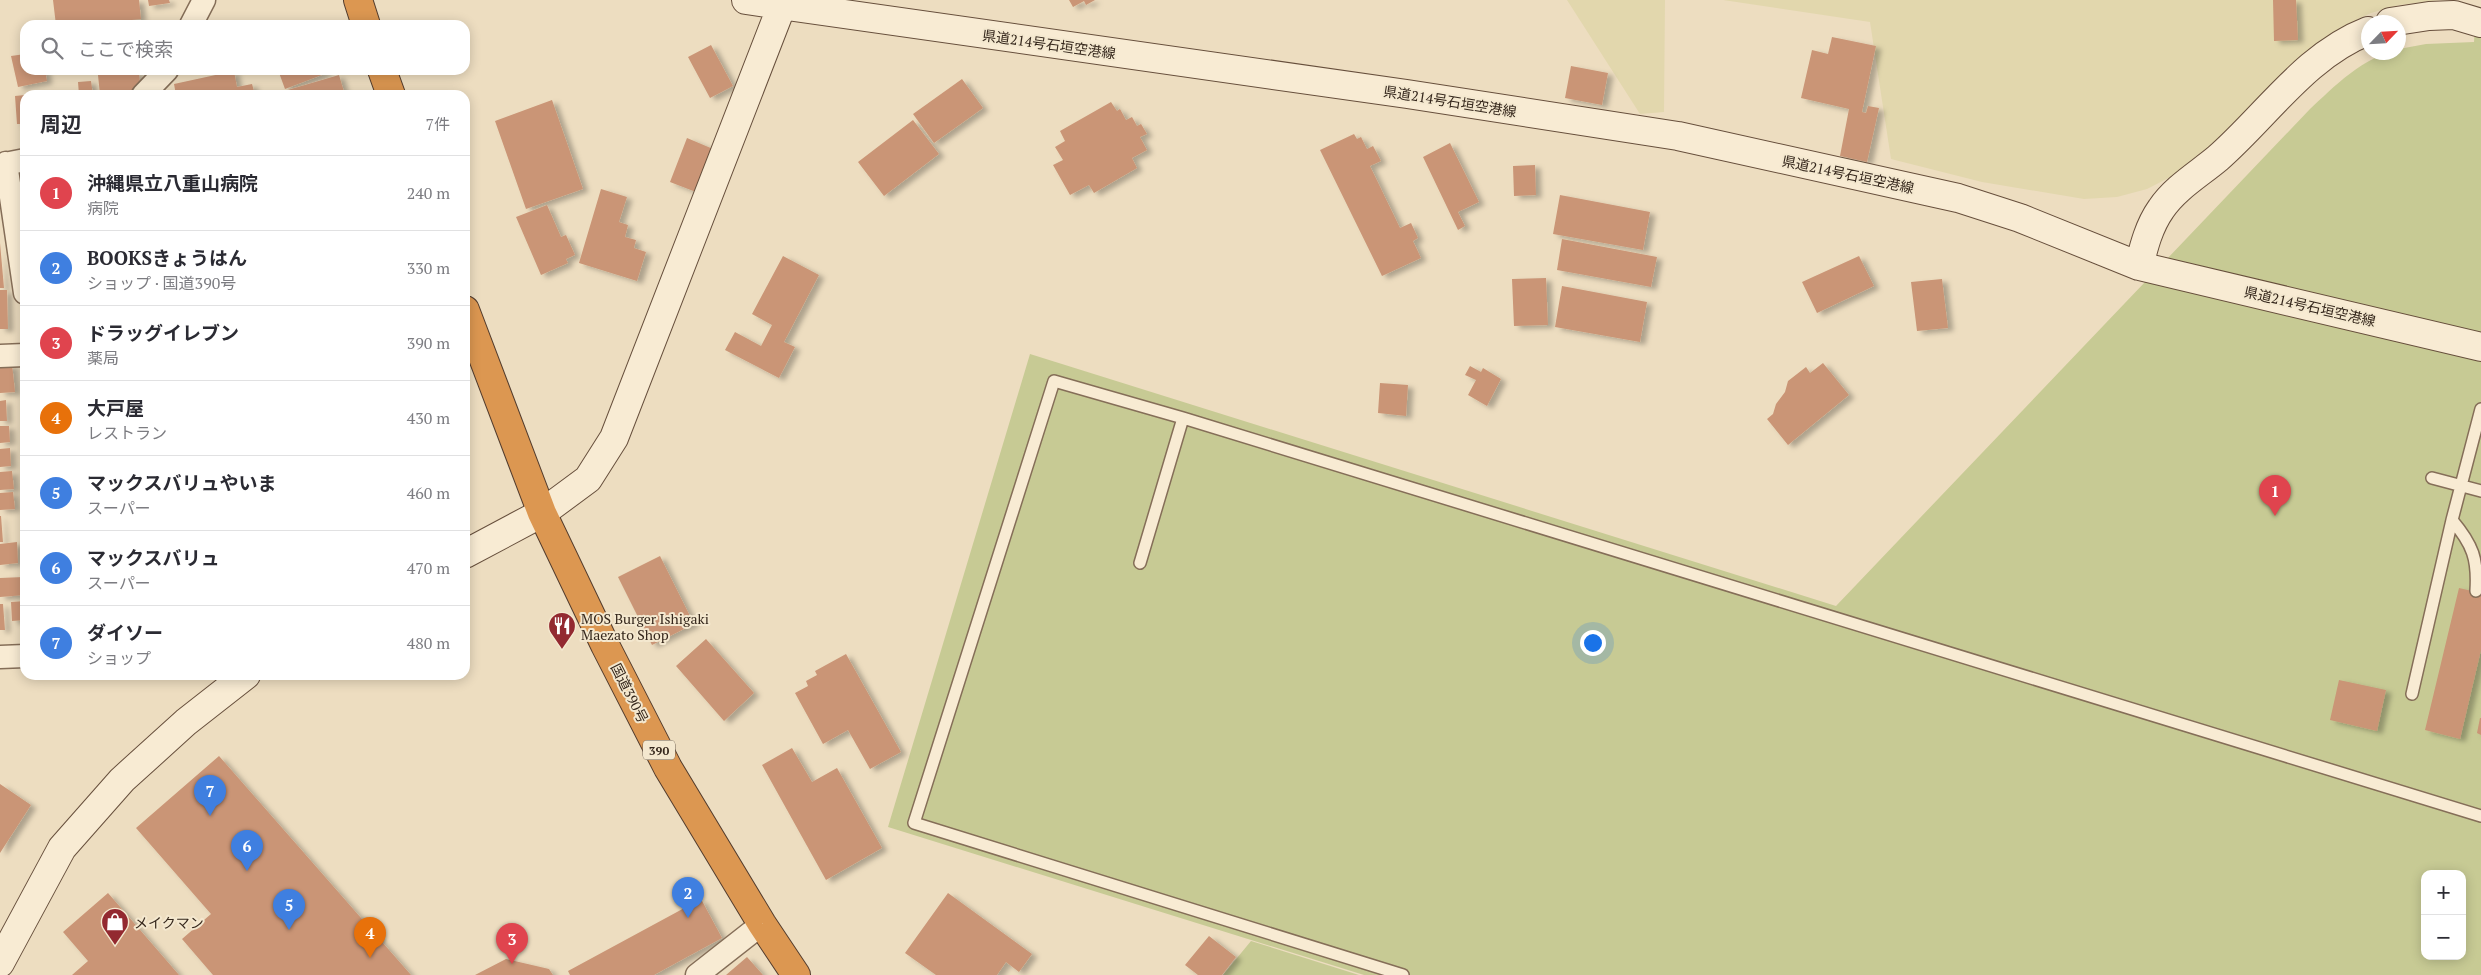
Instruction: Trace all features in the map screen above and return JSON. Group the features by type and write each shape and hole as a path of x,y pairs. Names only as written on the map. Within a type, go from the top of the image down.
{"highway":[{"path":"358,0 364,20"},
{"path":"384,75 388,90"},
{"name":"国道390号","path":"470,323 542,513 605,646 668,768 762,924 796,975"}],"main road":[{"name":"県道214号石垣空港線","path":"746,0 783,3 1406,94 1678,136 1958,198 2020,218 2139,266 2481,347"},
{"path":"470,551 542,513 588,480 614,438 783,3"},
{"path":"2406,20 2429,16 2454,8 2481,23"},
{"path":"2139,266 2147,233 2161,208 2191,178 2217,158 2296,80 2330,50 2361,34"},
{"path":"0,964 62,848 122,780 186,722 240,680"}],"street":[{"path":"194,20 204,0"},
{"path":"148,90 161,75"},
{"path":"10,163 20,243"},
{"path":"0,356 20,355"},
{"path":"0,657 20,656"},
{"path":"697,975 762,924"}],"lane":[{"path":"1403,975 914,823 1054,381 1183,418 2481,816"},
{"path":"2412,694 2452,520 2481,409"},
{"path":"1140,563 1183,418"},
{"path":"2432,478 2481,491"},
{"path":"2452,520 2466,537 2478,566 2476,591"}],"shaded area":[{"path":"1567,0 1665,0 1664,112 1640,114"},
{"path":"1723,0 2440,0 2399,5 2361,15 2361,18 2340,30 2194,165 2147,189 2117,197 2084,199 1982,182 1891,159 1870,22"}],"green space":[{"path":"2476,11 2481,13 2481,975 1364,975 888,827 1030,354 1836,606 2310,109 2339,82 2362,65 2372,60 2406,60 2406,48 2426,44 2474,42"},
{"path":"1251,941 1359,975 1223,975"}],"building":[{"path":"53,0 139,0 141,19 55,20"},
{"path":"148,0 169,0 170,3 149,6"},
{"path":"1069,0 1095,0 1086,5 1084,1 1073,7"},
{"path":"2273,0 2296,0 2298,40 2274,41"},
{"path":"1832,37 1876,46 1862,112 1866,113 1868,106 1879,108 1867,162 1840,156 1849,109 1801,98 1812,50 1828,54"},
{"path":"711,45 733,86 710,98 688,57"},
{"path":"20,55 20,75 46,75 47,81 18,87 11,56"},
{"path":"1571,66 1608,73 1602,105 1565,98"},
{"path":"98,75 139,75 141,90 100,90"},
{"path":"216,75 235,75 237,87 252,84 254,90 175,90 174,84"},
{"path":"280,75 322,75 285,89"},
{"path":"339,75 344,90 288,90"},
{"path":"962,79 983,108 934,143 913,114"},
{"path":"91,81 92,90 79,90 78,82"},
{"path":"15,96 20,96 20,124 17,124"},
{"path":"552,100 583,189 526,209 495,121"},
{"path":"1111,102 1117,111 1120,109 1126,120 1132,117 1137,126 1141,124 1147,134 1140,137 1147,150 1132,158 1137,168 1094,193 1089,185 1070,195 1053,165 1063,160 1055,147 1065,141 1060,131"},
{"path":"913,120 939,154 884,196 858,162"},
{"path":"1354,134 1357,139 1361,137 1367,149 1373,146 1381,161 1370,166 1400,228 1411,223 1418,238 1413,241 1421,258 1382,276 1320,150"},
{"path":"687,138 713,149 696,192 670,182"},
{"path":"1450,143 1479,202 1458,212 1465,226 1458,230 1423,157"},
{"path":"1535,165 1536,195 1514,196 1513,166"},
{"path":"601,189 627,197 619,222 628,225 625,237 636,240 634,248 646,252 637,281 579,263"},
{"path":"1560,195 1650,212 1643,250 1553,234"},
{"path":"547,205 561,237 566,235 575,255 566,259 568,263 541,275 516,217"},
{"path":"1562,239 1657,257 1651,287 1557,270"},
{"path":"0,243 4,288 0,288"},
{"path":"783,256 819,275 784,342 795,347 779,378 725,350 735,332 761,346 772,325 752,314"},
{"path":"1859,256 1874,286 1817,313 1802,282"},
{"path":"1546,278 1548,325 1514,326 1512,279"},
{"path":"1942,279 1948,328 1917,331 1911,282"},
{"path":"1562,286 1647,302 1640,342 1555,327"},
{"path":"0,290 7,290 8,329 0,329"},
{"path":"1823,363 1849,395 1788,445 1767,419 1773,414 1776,404 1785,392 1788,381 1806,367 1810,373"},
{"path":"12,364 15,392 0,393 0,365"},
{"path":"1470,366 1481,372 1483,368 1501,379 1487,406 1468,395 1476,380 1465,375"},
{"path":"1380,383 1408,385 1406,416 1378,413"},
{"path":"6,400 7,421 0,421 0,401"},
{"path":"0,426 9,426 10,442 0,443"},
{"path":"10,448 11,466 0,467 0,449"},
{"path":"12,471 14,489 0,490 0,472"},
{"path":"13,492 15,509 0,510 0,493"},
{"path":"1,516 3,542 0,542"},
{"path":"17,542 18,563 0,565 0,544"},
{"path":"660,556 694,624 652,645 618,577"},
{"path":"20,577 20,595 0,597 0,578"},
{"path":"2459,588 2481,593 2481,650 2460,739 2425,730"},
{"path":"20,601 20,620 12,621 11,602"},
{"path":"0,604 3,604 5,630 0,630"},
{"path":"706,639 754,693 724,721 676,666"},
{"path":"846,654 901,752 870,769 848,730 823,744 795,693 808,686 806,681 817,675 815,671"},
{"path":"2339,680 2386,690 2377,731 2330,720"},
{"path":"2481,718 2481,735 2477,733"},
{"path":"792,748 812,782 837,768 882,848 826,880 762,765"},
{"path":"219,756 411,975 213,975 182,939 211,914 136,828"},
{"path":"0,784 31,805 0,853"},
{"name":"メイクマン","path":"108,893 179,975 72,975 88,961 63,932"},
{"path":"948,893 1032,954 1019,972 1006,962 997,975 936,975 905,953"},
{"path":"701,899 722,938 654,975 570,975 568,971"},
{"path":"1209,936 1236,957 1222,975 1198,975 1185,965"},
{"path":"747,957 763,975 726,975"},
{"path":"506,959 549,969 553,975 475,975"}],"place":[{"name":"沖縄県立八重山病院","path":"2275,516"},
{"name":"MOS Burger Ishigaki Maezato Shop","path":"562,650"},
{"name":"ダイソー","path":"210,816"},
{"name":"マックスバリュ","path":"247,871"},
{"name":"BOOKSきょうはん","path":"688,918"},
{"name":"マックスバリュやいま","path":"289,930"},
{"name":"メイクマン","path":"115,946"},
{"name":"大戸屋","path":"370,958"},
{"name":"ドラッグイレブン","path":"512,964"}]}
